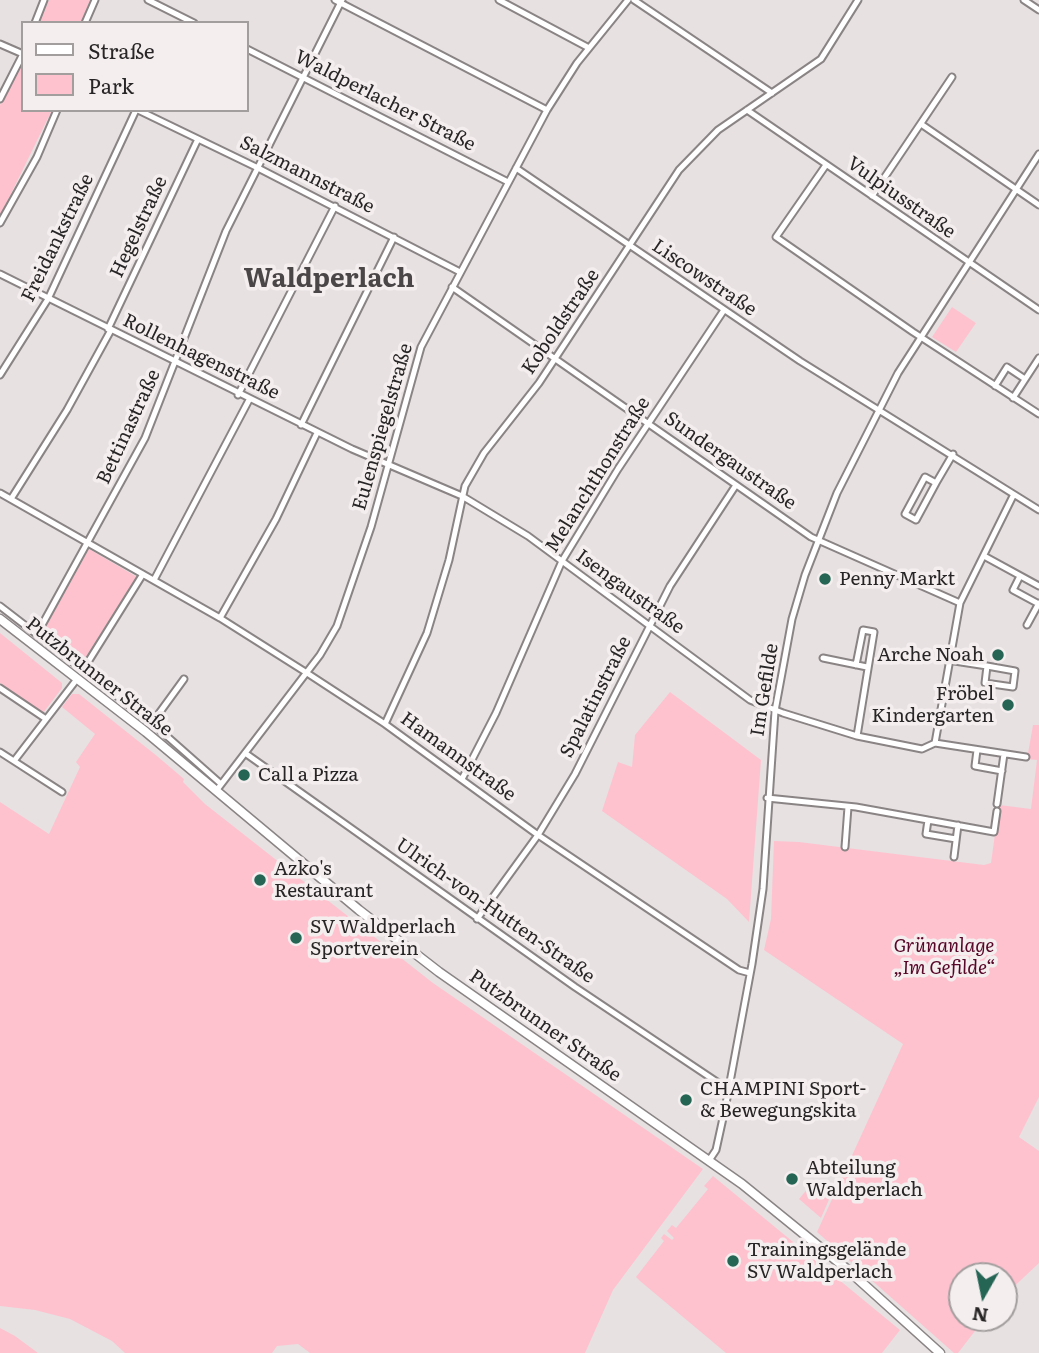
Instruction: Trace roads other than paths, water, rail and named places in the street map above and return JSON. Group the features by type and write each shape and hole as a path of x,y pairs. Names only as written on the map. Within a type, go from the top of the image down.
{"main road":[{"name":"Putzbrunner Straße","path":"0,619 218,788 359,911 439,972 709,1159 813,1241 940,1353"}],"street":[{"path":"36,21 44,0"},
{"path":"86,21 95,0"},
{"path":"148,0 190,21"},
{"path":"499,0 589,48"},
{"path":"631,0 772,93"},
{"name":"Eulenspiegelstraße","path":"218,788 307,673 342,613 389,466 421,347 547,110 589,48 631,0"},
{"name":"Koboldstraße","path":"385,724 428,633 449,560 462,496 484,453 556,358 685,164 718,130 821,59 858,0"},
{"path":"1024,0 1039,10"},
{"path":"340,1 547,110"},
{"name":"Bettinastraße","path":"37,634 145,438 226,231 340,1"},
{"path":"0,44 21,53"},
{"name":"Waldperlacher Straße","path":"248,50 508,182"},
{"path":"0,99 21,58"},
{"path":"872,196 952,77"},
{"name":"Vulpiusstraße","path":"747,110 1039,310"},
{"path":"0,223 37,157 56,112"},
{"name":"Freidankstraße","path":"0,375 48,299 136,112"},
{"name":"Salzmannstraße","path":"141,112 258,167 460,272"},
{"path":"920,124 1039,205"},
{"name":"Hegelstraße","path":"11,499 73,400 109,330 198,139"},
{"name":"Im Gefilde","path":"709,1159 716,1150 729,1090 763,889 767,798 775,711 792,619 837,493 878,410 920,337 1039,154"},
{"path":"826,165 776,237 920,337 1039,414"},
{"name":"Liscowstraße","path":"516,167 724,310 878,410 1009,489 1013,496 1039,510"},
{"path":"239,395 335,206"},
{"path":"301,425 394,237"},
{"name":"Rollenhagenstraße","path":"0,274 176,364 389,466"},
{"name":"Sundergaustraße","path":"452,287 818,540 960,603"},
{"name":"Melanchthonstraße","path":"462,779 496,713 562,561 648,423 724,310"},
{"path":"1013,398 1039,358"},
{"path":"995,386 1007,367 1025,379"},
{"path":"154,580 249,400"},
{"path":"220,618 276,519 317,433"},
{"path":"936,483 925,477 905,514 916,520 953,454"},
{"name":"Isengaustraße","path":"389,466 462,496 496,514 750,700 775,711 857,736 922,749 935,743 1026,757"},
{"name":"Spalatinstraße","path":"477,919 538,835 586,754 679,570 736,485"},
{"name":"Hamannstraße","path":"0,493 220,618 307,673 385,724 538,835 739,970 750,973"},
{"path":"935,743 960,603 1013,496"},
{"path":"984,556 1039,586"},
{"path":"83,670 143,574"},
{"path":"1020,576 1013,590 1039,604 1027,625"},
{"name":"Putzbrunner Straße","path":"0,606 152,723 218,788"},
{"path":"856,665 863,630 874,632 857,736"},
{"path":"823,658 867,667"},
{"path":"948,660 987,666 1015,671 1013,687 985,682 987,666"},
{"path":"14,761 78,679"},
{"path":"152,723 184,679"},
{"path":"0,688 46,719"},
{"path":"977,750 975,766 1002,771"},
{"path":"0,751 62,792"},
{"name":"Ulrich-von-Hutten-Straße","path":"245,753 477,919 729,1090"},
{"path":"767,798 848,807 994,832 1004,754"},
{"path":"845,847 848,807"},
{"path":"928,820 926,834 957,839"},
{"path":"954,857 958,825"}],"place":[{"name":"Penny Markt","path":"825,579"},
{"name":"Arche Noah","path":"998,655"},
{"name":"Fröbel Kindergarten","path":"1008,705"},
{"name":"Call a Pizza","path":"244,775"},
{"name":"Azko's Restaurant","path":"260,880"},
{"name":"SV Waldperlach Sportverein","path":"296,938"},
{"name":"CHAMPINI Sport- & Bewegungskita","path":"686,1100"},
{"name":"Abteilung Waldperlach","path":"792,1179"},
{"name":"Trainingsgelände SV Waldperlach","path":"733,1261"}],"district":[{"name":"Waldperlach","path":"329,279"}],"park label":[{"name":"Grünanlage „Im Gefilde“","path":"944,957"}]}
